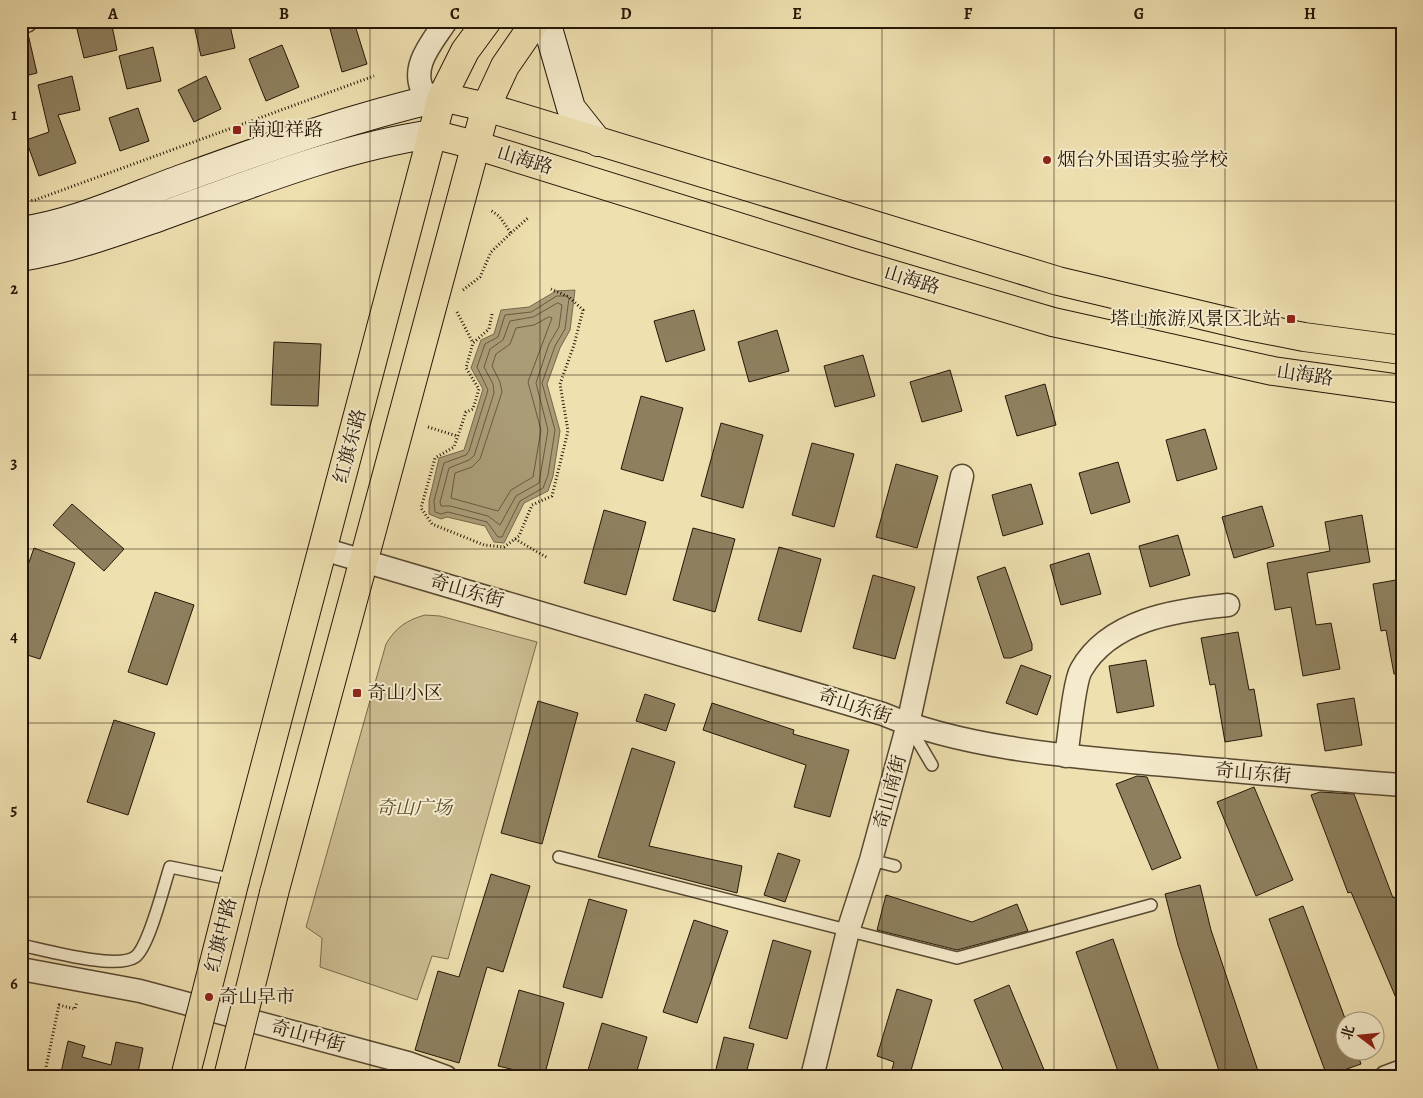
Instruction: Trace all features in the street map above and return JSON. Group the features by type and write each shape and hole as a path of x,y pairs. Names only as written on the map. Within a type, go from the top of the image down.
{"main road":[{"name":"红旗东路","path":"235,880 442,97 465,51 487,21"},
{"path":"228,1077 274,893 486,107 505,66 536,21"},
{"path":"546,21 571,108 598,142"},
{"name":"山海路","path":"442,97 486,107 1058,281 1243,325 1304,337 1402,350"},
{"path":"21,231 72,219 252,153 344,122 442,97"},
{"name":"山海路","path":"432,134 475,145 857,264 1053,322 1273,371 1402,388"},
{"path":"21,258 72,248 261,180 353,151 396,140 432,134"},
{"name":"红旗中路","path":"185,1077 235,880"}],"street":[{"path":"21,23 26,21"},
{"path":"442,97 424,93 418,83 418,74 424,57 446,21"},
{"name":"奇山南街","path":"812,1077 848,931 871,860 908,724 962,476"},
{"name":"奇山东街","path":"323,549 883,714 941,734 1066,756 1402,785"},
{"path":"1066,756 1080,671 1099,645 1146,619 1192,608 1228,605"},
{"name":"奇山中街","path":"21,969 140,991 408,1063 446,1077"},
{"path":"1386,1077 1402,1070"}],"lane":[{"path":"908,724 932,765"},
{"path":"559,856 957,958 1151,905"},
{"path":"871,860 895,866"},
{"path":"21,945 92,960 119,961 136,956 147,940 170,867 235,880"}],"path":[{"path":"21,202 35,200 374,76"},
{"path":"490,210 499,216 511,233"},
{"path":"463,290 480,277 491,252 529,217"},
{"path":"492,314 489,329 473,343 466,368 479,389 472,409 466,412 456,436 454,448 435,458 420,508 432,524 484,545 504,547 520,536 532,505 552,496 568,431 560,384 574,346 583,310 569,297 550,289"},
{"path":"457,312 473,343"},
{"path":"428,427 456,436"},
{"path":"515,539 548,558"},
{"path":"44,1077 59,1005 75,1009 77,1002"}],"green space":[{"name":"奇山广场","path":"425,615 440,616 537,642 448,959 432,956 417,1000 320,967 322,938 306,927 386,644 402,625"}],"water":[{"path":"575,290 570,330 560,348 547,384 560,431 553,476 548,491 524,503 504,543 494,542 485,526 447,517 441,519 429,514 429,501 439,458 464,450 483,389 471,368 481,340 494,334 501,310 529,307 556,291"}],"building":[{"path":"90,21 111,21 117,50 84,58 76,25"},
{"path":"193,21 229,21 235,48 201,56"},
{"path":"354,22 367,64 342,72 330,29"},
{"path":"28,34 37,73 21,77 21,36"},
{"path":"282,45 299,87 266,101 249,59"},
{"path":"153,47 161,81 127,89 119,56"},
{"path":"72,76 80,110 58,115 76,163 39,176 26,140 49,132 38,85"},
{"path":"206,76 221,109 194,122 178,90"},
{"path":"138,108 149,141 120,151 109,118"},
{"path":"694,310 705,350 666,362 654,321"},
{"path":"777,330 789,371 749,382 738,342"},
{"path":"274,342 321,344 318,406 271,405"},
{"path":"863,355 875,396 835,407 824,366"},
{"path":"950,370 962,411 922,422 910,382"},
{"path":"1045,384 1056,425 1017,436 1005,396"},
{"path":"641,396 683,408 663,481 621,469"},
{"path":"721,423 763,435 743,508 701,496"},
{"path":"1205,429 1217,469 1177,481 1166,440"},
{"path":"812,443 854,454 834,527 792,515"},
{"path":"1118,462 1130,502 1091,514 1079,473"},
{"path":"896,464 938,476 917,548 876,537"},
{"path":"1031,484 1043,524 1003,536 992,495"},
{"path":"72,504 124,549 104,571 53,525"},
{"path":"1262,506 1274,546 1234,558 1222,517"},
{"path":"604,510 646,522 626,595 584,583"},
{"path":"1362,515 1370,562 1307,573 1316,625 1331,623 1340,669 1303,676 1291,607 1275,610 1267,563 1330,551 1325,522"},
{"path":"693,528 735,539 715,612 673,600"},
{"path":"1178,535 1190,575 1150,587 1139,546"},
{"path":"779,547 821,559 801,632 758,620"},
{"path":"34,548 75,563 40,659 21,653 21,585"},
{"path":"1089,553 1101,594 1061,605 1050,565"},
{"path":"1005,567 1032,644 1032,650 1011,658 1004,658 977,577"},
{"path":"873,575 915,587 895,659 853,648"},
{"path":"1402,579 1402,673 1394,674 1386,630 1381,631 1373,584"},
{"path":"155,592 194,605 167,685 128,672"},
{"path":"1238,632 1249,690 1254,689 1262,736 1225,742 1215,684 1210,685 1201,638"},
{"path":"1146,660 1154,706 1117,713 1109,666"},
{"path":"1021,665 1051,676 1037,715 1006,703"},
{"path":"645,694 675,704 666,731 636,721"},
{"path":"1354,698 1362,745 1325,751 1317,704"},
{"path":"538,701 578,713 542,844 501,833"},
{"path":"712,703 794,730 793,734 849,750 830,817 794,807 806,765 703,730"},
{"path":"114,720 155,733 128,815 87,802"},
{"path":"632,748 675,762 649,846 742,866 737,893 598,857"},
{"path":"1137,776 1147,777 1181,858 1152,870 1116,784"},
{"path":"1254,787 1293,880 1256,896 1217,802"},
{"path":"1320,792 1354,794 1393,898 1395,897 1402,912 1402,1012 1351,892 1348,893 1311,795"},
{"path":"778,853 800,860 785,902 764,895"},
{"path":"491,874 530,886 503,972 487,967 459,1063 415,1050 438,971 459,977"},
{"path":"1200,885 1211,930 1260,1077 1221,1077 1178,945 1165,894"},
{"path":"886,895 972,922 1017,904 1028,931 957,950 877,930"},
{"path":"589,899 627,910 602,998 563,987"},
{"path":"1303,906 1342,1010 1336,1010 1336,1060 1360,1060 1361,1064 1327,1076 1269,919"},
{"path":"694,920 728,931 697,1023 663,1012"},
{"path":"1113,939 1161,1077 1120,1077 1076,952"},
{"path":"773,940 811,951 787,1039 749,1028"},
{"path":"1009,985 1047,1077 1006,1077 974,1000"},
{"path":"897,989 932,1000 909,1077 890,1077 894,1062 877,1056"},
{"path":"519,990 564,1003 544,1077 498,1066"},
{"path":"602,1023 647,1037 635,1077 586,1077"},
{"path":"724,1037 754,1044 745,1077 714,1077"},
{"path":"68,1041 85,1046 82,1057 111,1065 116,1042 143,1048 137,1077 60,1077"}],"place":[{"name":"南迎祥路","path":"237,130"},
{"name":"烟台外国语实验学校","path":"1047,160"},
{"name":"塔山旅游风景区北站","path":"1291,319"},
{"name":"奇山小区","path":"357,693"},
{"name":"奇山早市","path":"209,997"}]}
